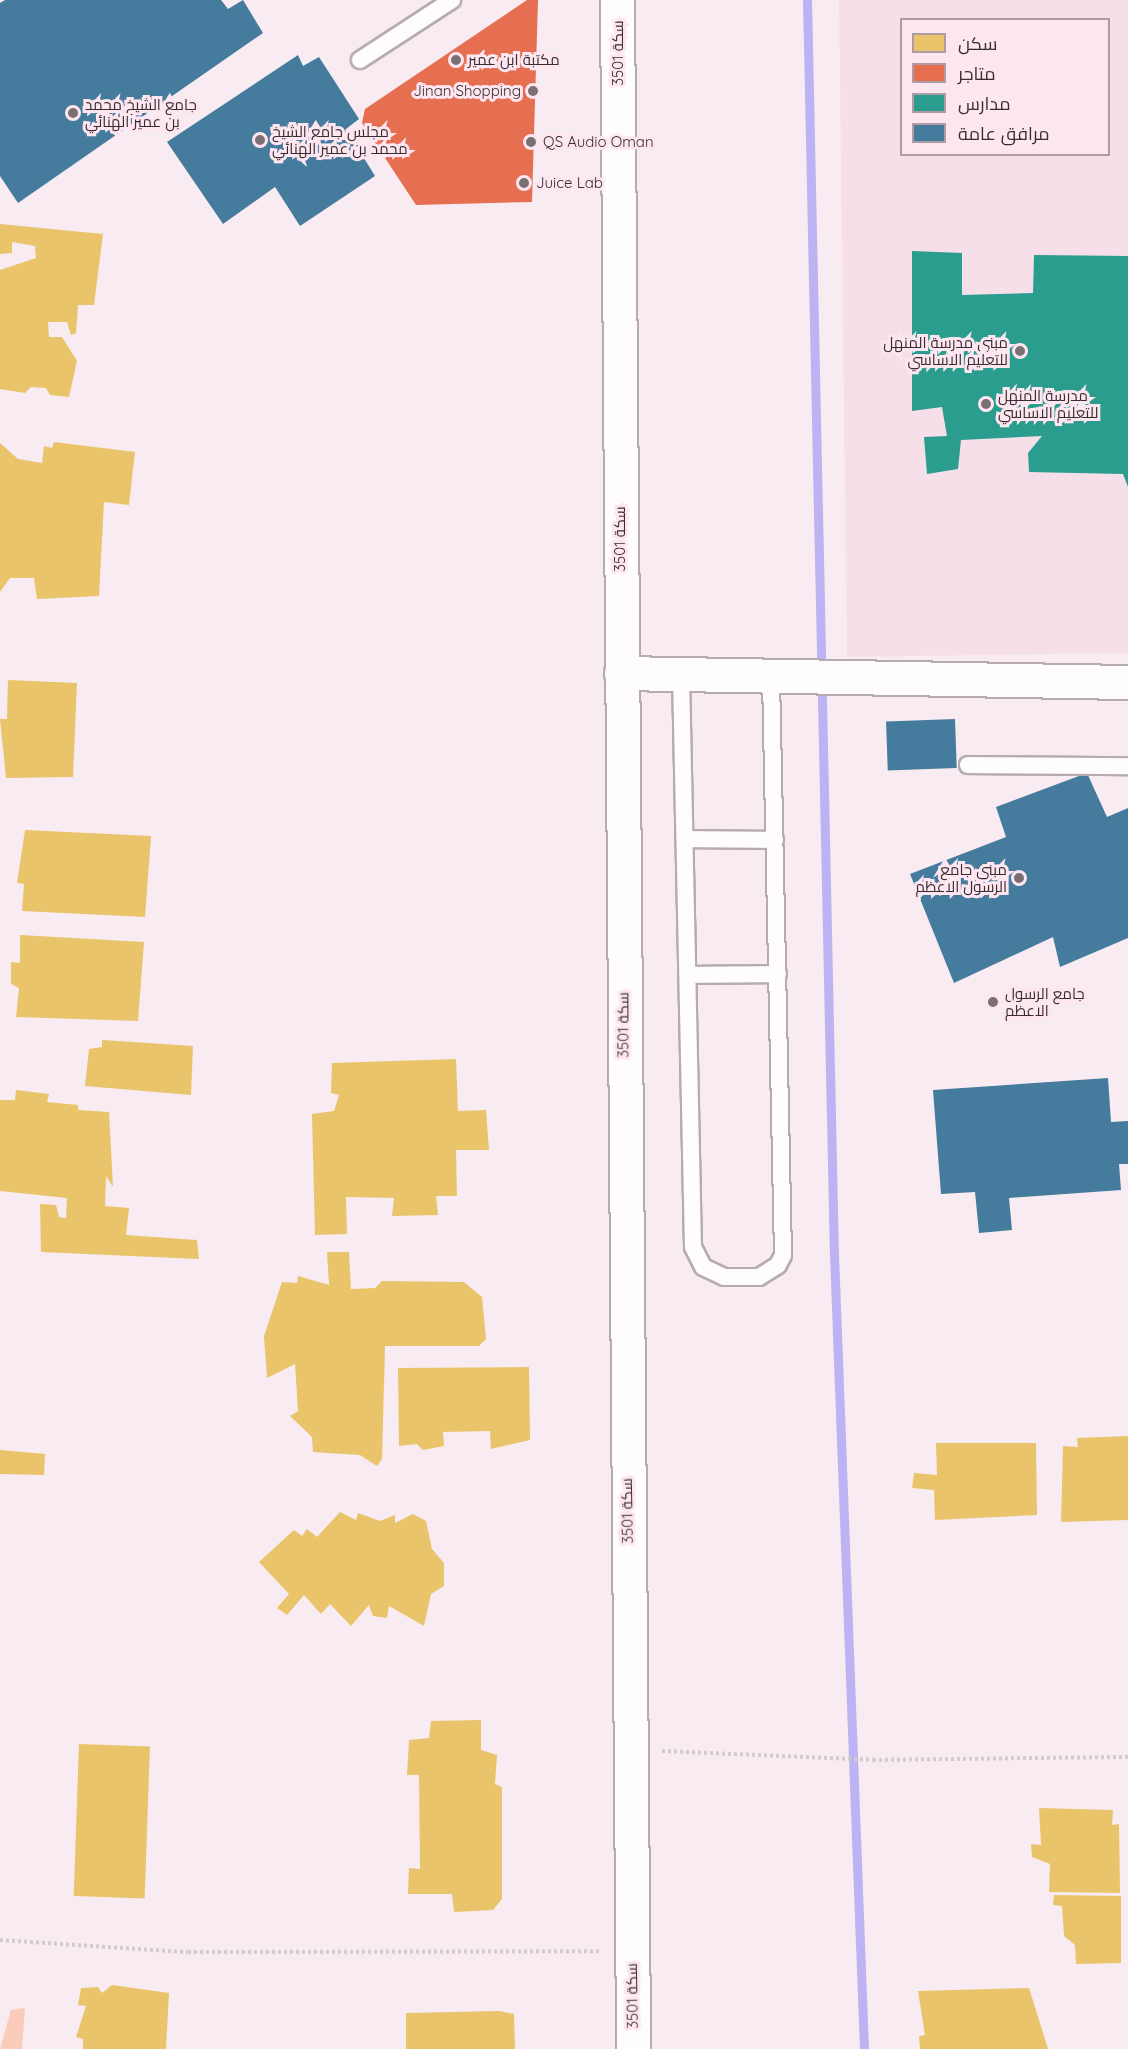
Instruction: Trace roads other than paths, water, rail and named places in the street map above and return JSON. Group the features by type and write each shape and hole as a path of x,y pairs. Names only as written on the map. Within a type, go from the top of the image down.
{"street":[{"name":"سكة 3501","path":"617,0 633,2049"},
{"path":"621,674 1128,682"}],"lane":[{"path":"360,60 452,0"},
{"path":"681,675 693,1247 713,1274 759,1277 770,1273 783,1255 771,676"},
{"path":"968,765 1128,766"},
{"path":"685,839 775,840"},
{"path":"688,975 778,974"}],"waterway":[{"path":"807,0 834,1254 864,2049"}],"place":[{"name":"مكتبة ابن عمير","path":"456,60"},
{"name":"Jinan Shopping","path":"533,91"},
{"name":"جامع الشيخ محمد بن عمير الهنائي","path":"73,113"},
{"name":"مجلس جامع الشيخ محمد بن عمير الهنائي","path":"260,140"},
{"name":"QS Audio Oman","path":"531,142"},
{"name":"Juice Lab","path":"524,183"},
{"name":"مبنى مدرسة المنهل للتعليم الاساسي","path":"1020,351"},
{"name":"مدرسة المنهل للتعليم الاساسي","path":"986,404"},
{"name":"مبنى جامع الرسول الاعظم","path":"1019,878"},
{"name":"جامع الرسول الاعظم","path":"993,1002"}]}
